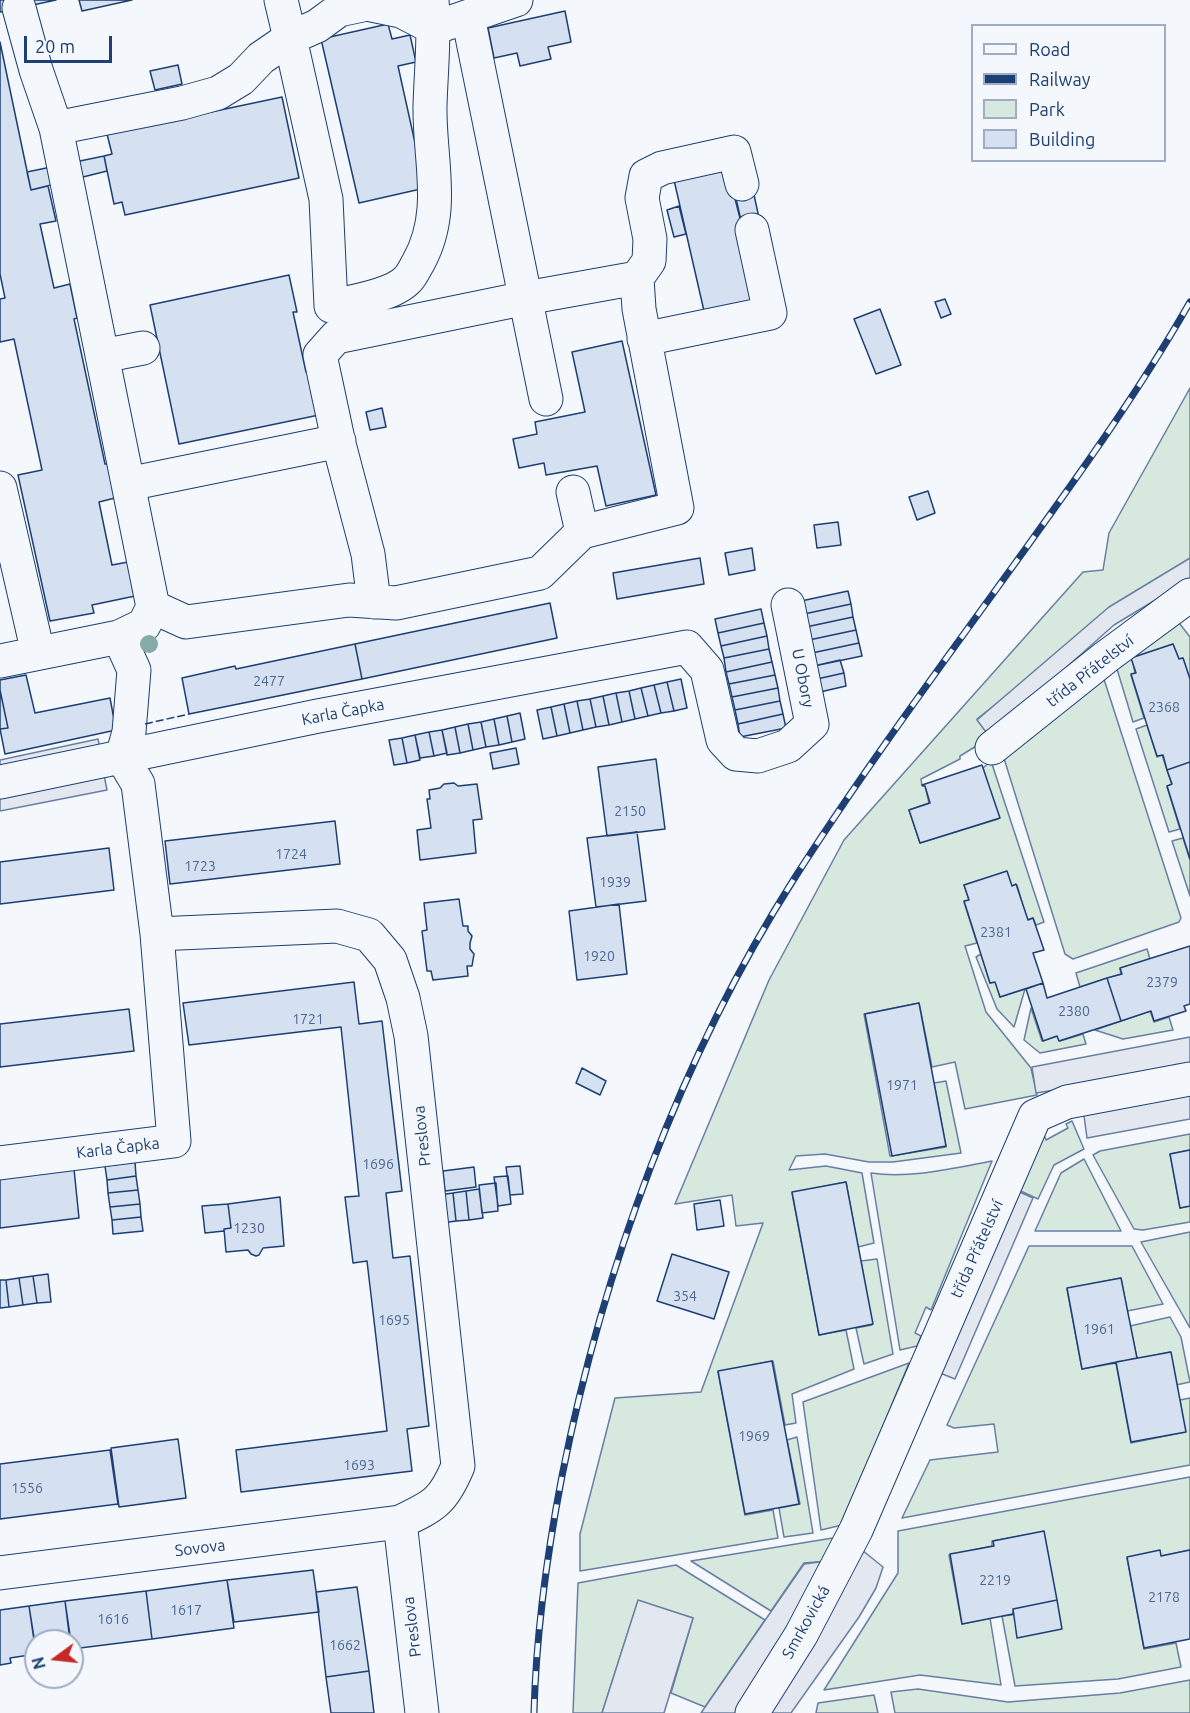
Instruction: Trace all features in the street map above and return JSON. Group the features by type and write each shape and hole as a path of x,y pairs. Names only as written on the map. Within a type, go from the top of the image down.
{"street":[{"path":"281,0 326,199 331,306 336,338"},
{"path":"56,128 182,103 218,93 241,79 261,58 290,38 317,26 339,10 368,4 401,11 468,17 516,0"},
{"path":"0,661 119,637 144,626 153,608 56,128 36,70 19,8"},
{"path":"331,306 382,294 408,280 425,251 434,212 435,176 430,108 433,14"},
{"path":"468,17 546,399"},
{"path":"153,608 186,622 349,600 396,603 540,573 582,532 677,508 639,309 637,278 649,261 650,239 642,198 646,176 662,168 734,152 742,184"},
{"path":"644,339 770,313 752,230"},
{"path":"374,602 368,554 320,355 336,338 526,298 637,278"},
{"path":"102,356 143,348"},
{"path":"128,484 339,441"},
{"path":"0,488 38,653"},
{"path":"573,492 582,532"},
{"name":"třída Přátelství","path":"992,748 1106,657 1190,595"},
{"name":"U Obory","path":"687,647 706,670 723,740 736,754 758,756 788,746 812,724 788,605"},
{"path":"119,637 134,670 129,732 122,757 138,784 157,934"},
{"name":"Karla Čapka","path":"0,783 318,716 687,647"},
{"name":"Preslova","path":"157,934 337,926 369,935 390,960 403,998 411,1036 458,1466 449,1488 431,1507 400,1522 422,1713"},
{"name":"Karla Čapka","path":"0,1163 174,1141 157,934"},
{"name":"třída Přátelství","path":"856,1530 1035,1116 1067,1102 1190,1079"},
{"name":"Sovova","path":"0,1573 400,1522"},
{"name":"Smrkovická","path":"752,1713 801,1635 856,1530"}],"green space":[{"path":"1190,388 1190,559 1040,669 977,719 991,737 960,756 960,759 921,779 929,803 909,810 920,843 998,819 983,768 991,761 1044,922 1036,925 1033,918 1027,920 1017,885 1011,887 1006,872 964,885 969,900 964,902 977,943 965,946 986,1012 1031,1068 1037,1095 965,1109 955,1062 932,1067 919,1003 864,1014 890,1156 946,1147 934,1083 946,1081 961,1153 893,1162 869,1162 825,1154 796,1156 789,1170 826,1166 862,1173 874,1243 858,1247 846,1182 792,1193 819,1335 846,1330 854,1369 792,1394 796,1423 785,1425 773,1361 718,1372 745,1515 773,1510 778,1538 580,1571 580,1534 615,1398 701,1392 763,1223 736,1226 732,1195 675,1204 769,980 844,840 1083,572 1103,570 1109,533"},
{"path":"1176,619 1190,637 1190,679 1183,658 1179,659 1173,644 1132,658 1135,673 1131,675 1144,718 1133,722 1114,659"},
{"path":"1101,670 1181,918 1179,922 1073,959 1065,954 1002,752"},
{"path":"1147,725 1157,757 1162,755 1172,785 1167,787 1180,829 1169,832 1136,729"},
{"path":"1183,838 1190,860 1190,896 1172,841"},
{"path":"1147,949 1150,959 1120,969 1121,974 1080,987 1076,973"},
{"path":"981,954 990,983 996,982 1000,997 1025,989 1014,1027 997,1009 976,957"},
{"path":"1031,1008 1042,1041 1057,1036 1060,1041 1083,1034 1086,1044 1040,1053 1024,1040"},
{"path":"1150,1011 1154,1022 1169,1017 1173,1030 1123,1039 1095,1030"},
{"path":"1072,1121 1084,1149 1054,1165 1038,1199 1014,1188 1044,1135 1046,1140 1068,1128 1066,1124"},
{"path":"1190,1134 1190,1150 1170,1154 1180,1208 1190,1206 1190,1222 1143,1230 1134,1229 1093,1155 1100,1151"},
{"path":"1084,1159 1121,1231 1035,1231 1061,1173"},
{"path":"992,1161 931,1310 926,1307 915,1333 921,1336 917,1346 900,1350 871,1173 916,1174"},
{"path":"1190,1232 1190,1328 1141,1242"},
{"path":"1029,1246 1132,1246 1163,1304 1127,1311 1121,1278 1067,1289 1082,1369 1116,1363 1131,1443 1185,1432 1180,1400 1190,1398 1190,1465 902,1518 930,1460 998,1452 994,1424 954,1428 947,1425"},
{"path":"877,1259 893,1354 864,1364 856,1328 872,1325 861,1261"},
{"path":"1170,1317 1181,1337 1190,1382 1176,1385 1170,1352 1137,1359 1130,1326"},
{"path":"909,1363 842,1525 821,1530 803,1402"},
{"path":"797,1437 813,1533 784,1537 779,1508 800,1504 787,1440"},
{"path":"1190,1477 1190,1550 1161,1556 1127,1558 1144,1649 1176,1643 1181,1667 1118,1679 1015,1686 1002,1616 1012,1615 1012,1609 1043,1532 992,1541 992,1546 949,1555 962,1624 990,1618 1001,1685 920,1675 824,1690 898,1573 898,1531"},
{"path":"839,1537 829,1561 804,1563 771,1611 691,1561"},
{"path":"676,1565 765,1620 705,1707 671,1693 693,1618 638,1601 602,1713 573,1713 578,1583"},
{"path":"1190,1680 1190,1713 895,1713 891,1692 918,1689 1008,1702 1120,1693"},
{"path":"874,1695 878,1713 816,1713 818,1703"}],"shaded area":[{"path":"1190,558 1190,579 1114,625 989,736 977,720 1109,607"},
{"path":"98,739 101,755 0,776 0,760"},
{"path":"102,765 107,790 0,811 0,787"},
{"path":"1190,1037 1190,1119 1087,1138 1080,1086 1036,1093 1032,1067"},
{"path":"1013,1189 1033,1198 955,1379 935,1371"},
{"path":"862,1550 883,1567 876,1588 859,1617 791,1713 701,1713 804,1564 827,1561"},
{"path":"638,1600 693,1618 664,1713 602,1713"}],"building":[{"path":"0,0 56,0 0,12"},
{"path":"79,0 132,0 82,11"},
{"path":"565,11 571,42 548,47 551,59 520,66 517,53 494,58 488,28"},
{"path":"388,24 392,39 410,35 416,62 398,66 425,188 359,203 321,39"},
{"path":"0,42 31,190 48,186 56,221 40,224 54,288 70,284 77,318 74,319 105,464 108,464 115,498 99,502 112,565 128,562 135,596 92,605 94,613 50,621 18,475 42,470 14,339 0,342 0,299 5,298 0,274"},
{"path":"178,65 182,84 155,90 150,71"},
{"path":"282,97 299,178 125,215 122,202 114,204 104,156 112,154 107,134"},
{"path":"104,156 107,171 31,190 27,172"},
{"path":"729,168 759,299 704,311 674,180"},
{"path":"753,190 759,218 741,222 734,195"},
{"path":"679,206 686,234 674,237 667,210"},
{"path":"289,275 297,312 293,312 306,372 314,371 319,415 179,444 150,305"},
{"path":"945,299 951,314 941,318 935,302"},
{"path":"880,309 901,365 876,374 854,319"},
{"path":"622,341 656,495 606,506 597,466 546,475 544,463 519,468 513,439 537,434 535,422 585,412 572,352"},
{"path":"382,408 386,427 370,430 366,412"},
{"path":"928,491 935,513 917,520 909,497"},
{"path":"838,522 841,545 817,548 814,525"},
{"path":"752,548 755,570 729,575 725,553"},
{"path":"700,558 704,584 617,599 613,573"},
{"path":"848,591 851,604 804,614 801,601"},
{"path":"550,603 557,638 362,679 355,644"},
{"path":"851,604 853,617 806,627 804,614"},
{"path":"761,609 764,623 718,633 715,619"},
{"path":"853,617 856,630 809,640 806,627"},
{"path":"764,623 767,636 721,646 718,633"},
{"path":"856,630 859,643 812,653 809,640"},
{"path":"767,636 769,649 724,658 721,646"},
{"path":"859,643 862,656 814,666 812,653"},
{"path":"355,644 362,679 189,714 182,678"},
{"path":"1173,644 1179,659 1183,658 1190,679 1190,762 1167,770 1163,755 1157,756 1146,722 1131,674 1136,673 1131,658"},
{"path":"769,649 772,662 726,672 724,658"},
{"path":"840,660 844,673 817,679 814,666"},
{"path":"772,662 775,675 729,684 726,672"},
{"path":"844,673 846,686 820,692 817,679"},
{"path":"26,675 35,713 110,698 116,730 5,754 0,729 8,728 0,680"},
{"path":"775,675 778,688 732,697 729,684"},
{"path":"681,679 687,708 674,711 667,682"},
{"path":"667,682 674,711 661,713 654,685"},
{"path":"654,685 661,713 648,716 641,688"},
{"path":"641,688 648,716 635,719 629,691"},
{"path":"778,688 780,701 735,710 732,697"},
{"path":"0,690 8,728 0,729"},
{"path":"629,691 635,719 622,722 616,693"},
{"path":"616,693 622,722 609,725 603,696"},
{"path":"603,696 609,725 596,727 590,699"},
{"path":"590,699 596,727 583,730 577,701"},
{"path":"577,701 583,730 570,733 564,704"},
{"path":"780,701 783,714 738,724 735,710"},
{"path":"564,704 570,733 557,736 551,707"},
{"path":"551,707 557,736 543,739 537,710"},
{"path":"520,713 525,739 512,742 507,716"},
{"path":"783,714 786,728 740,737 738,724"},
{"path":"507,716 512,742 499,745 494,719"},
{"path":"494,719 499,745 486,747 481,722"},
{"path":"481,722 486,747 473,750 468,724"},
{"path":"468,724 473,750 460,753 455,727"},
{"path":"455,727 460,753 447,755 442,730"},
{"path":"442,730 447,753 434,756 429,732"},
{"path":"429,732 434,756 420,758 415,735"},
{"path":"415,735 420,760 407,763 402,738"},
{"path":"402,738 407,763 394,765 389,740"},
{"path":"516,748 519,764 493,769 490,753"},
{"path":"656,759 665,829 607,836 598,767"},
{"path":"1190,762 1190,859 1167,786 1172,784 1167,770"},
{"path":"982,765 1000,818 920,843 909,810 930,803 925,786 922,785"},
{"path":"454,783 458,786 477,784 482,819 473,820 476,853 420,860 417,830 431,828 427,799 430,799 429,790"},
{"path":"335,821 340,864 170,884 165,841"},
{"path":"637,832 646,901 596,907 587,838"},
{"path":"109,848 114,890 0,904 0,862"},
{"path":"1007,871 1012,886 1016,884 1028,920 1033,918 1044,950 1033,953 1043,983 1000,997 995,982 990,983 964,901 969,900 964,885"},
{"path":"459,899 463,926 468,926 468,931 472,936 470,949 474,954 472,966 467,966 468,976 433,980 431,971 427,971 422,931 427,930 424,903"},
{"path":"619,904 627,974 577,980 569,911"},
{"path":"1190,946 1190,1004 1184,1006 1186,1011 1154,1021 1151,1011 1121,1021 1107,978 1122,974 1120,968"},
{"path":"1107,978 1121,1021 1059,1041 1057,1036 1043,1041 1026,989 1043,983 1047,998"},
{"path":"354,982 359,1024 382,1021 402,1191 386,1193 393,1258 410,1256 429,1426 407,1429 412,1471 241,1492 236,1450 387,1431 367,1261 353,1263 345,1197 359,1196 341,1027 189,1045 183,1003"},
{"path":"919,1003 946,1146 892,1156 865,1014"},
{"path":"129,1009 134,1051 0,1067 0,1024"},
{"path":"582,1068 606,1081 600,1095 576,1083"},
{"path":"1190,1150 1190,1206 1180,1208 1170,1154"},
{"path":"135,1162 136,1176 107,1180 105,1166"},
{"path":"520,1166 523,1194 510,1195 506,1167"},
{"path":"474,1167 476,1187 445,1191 443,1171"},
{"path":"74,1169 79,1218 0,1228 0,1178"},
{"path":"136,1176 138,1190 108,1193 107,1180"},
{"path":"508,1176 511,1204 498,1206 494,1177"},
{"path":"846,1182 873,1324 819,1335 792,1192"},
{"path":"496,1183 498,1211 482,1213 479,1185"},
{"path":"479,1189 483,1218 469,1220 466,1191"},
{"path":"138,1190 140,1204 110,1207 108,1193"},
{"path":"466,1191 469,1220 456,1221 453,1193"},
{"path":"453,1193 456,1221 442,1223 439,1195"},
{"path":"280,1197 284,1246 263,1248 256,1256 248,1250 226,1252 224,1229 231,1228 228,1204"},
{"path":"720,1200 724,1226 697,1230 694,1204"},
{"path":"140,1204 141,1217 112,1220 110,1207"},
{"path":"228,1204 231,1228 205,1233 202,1206"},
{"path":"141,1217 143,1231 113,1234 112,1220"},
{"path":"672,1254 729,1272 714,1319 657,1301"},
{"path":"48,1274 51,1302 37,1303 33,1276"},
{"path":"33,1276 37,1303 23,1305 19,1278"},
{"path":"19,1278 23,1305 9,1307 6,1280"},
{"path":"1121,1278 1137,1358 1082,1369 1067,1288"},
{"path":"0,1280 6,1280 9,1307 0,1308"},
{"path":"1171,1352 1186,1432 1131,1442 1116,1362"},
{"path":"772,1361 799,1504 745,1514 718,1371"},
{"path":"178,1439 186,1498 119,1507 111,1448"},
{"path":"110,1450 118,1504 0,1519 0,1464"},
{"path":"1044,1531 1057,1600 1013,1609 1013,1614 962,1624 950,1554 994,1546 993,1541"},
{"path":"1160,1550 1161,1556 1190,1550 1190,1639 1144,1648 1127,1557"},
{"path":"313,1570 319,1612 234,1622 227,1580"},
{"path":"227,1580 234,1628 152,1639 146,1591"},
{"path":"357,1587 369,1671 326,1677 316,1592"},
{"path":"146,1591 152,1639 84,1648 84,1629 69,1629 65,1601"},
{"path":"1057,1600 1062,1629 1017,1638 1013,1609"},
{"path":"65,1601 68,1629 33,1629 29,1606"},
{"path":"29,1606 32,1629 24,1629 24,1656 10,1658 11,1663 0,1665 0,1610"},
{"path":"369,1671 374,1713 331,1713 326,1677"}],"railway":[{"path":"534,1713 537,1654 547,1564 562,1476 579,1398 623,1243 681,1092 715,1019 753,948 819,840 1103,440 1148,372 1190,302"}],"fence":[{"path":"145,724 189,714"}]}
